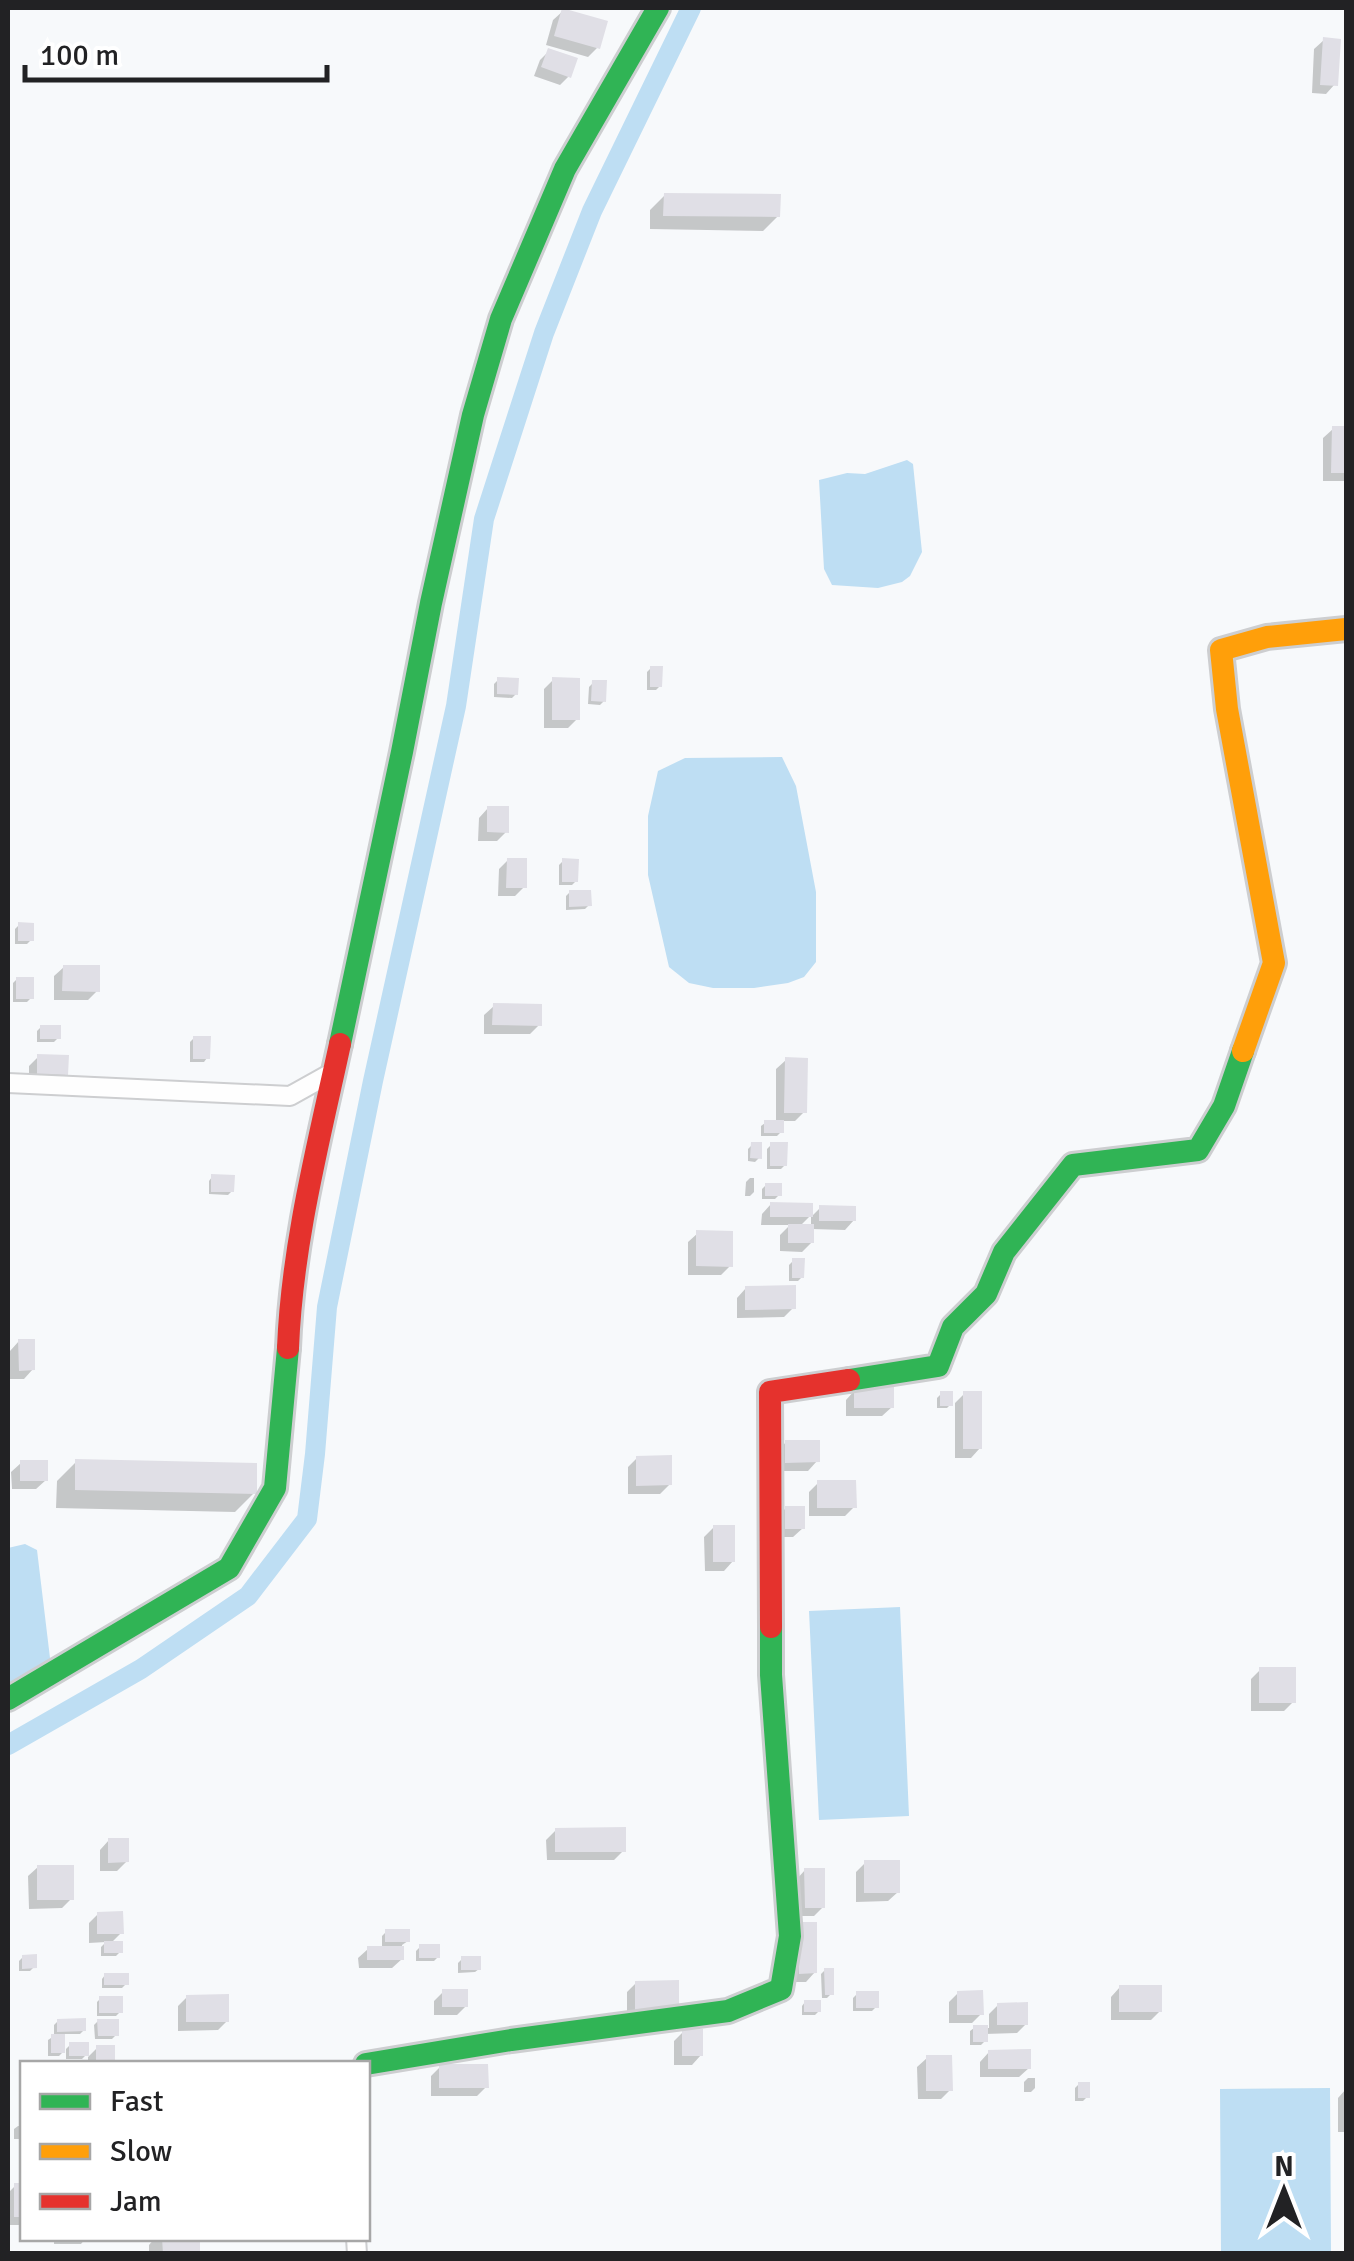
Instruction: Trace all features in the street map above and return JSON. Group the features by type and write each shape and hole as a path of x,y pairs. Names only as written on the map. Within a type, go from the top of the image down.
{"street":[{"path":"8,1699 229,1568 275,1488 290,1300 300,1230 430,603 473,415 501,319 565,169 658,8"},
{"path":"370,2063 728,2011 781,1989 790,1936 770,1675 770,1392 938,1366 952,1326 986,1294 1004,1252 1074,1165 1198,1150 1224,1106 1274,963 1228,710 1221,650 1267,637 1346,629"},
{"path":"8,1083 290,1096 333,1072"}],"water":[{"path":"907,460 913,464 922,552 910,576 878,588 832,585 824,569 819,480 847,473 865,474"},
{"path":"782,757 796,786 816,892 816,962 804,977 788,983 713,988 689,983 669,967 648,875 648,816 658,771 685,758"},
{"path":"25,1544 37,1550 50,1658 48,1666 8,1692 8,1548"},
{"path":"900,1607 909,1816 819,1820 809,1611"},
{"path":"1330,2088 1331,2253 1221,2253 1220,2089"}],"building":[{"path":"562,8 608,21 600,49 554,36"},
{"path":"1323,37 1341,39 1338,86 1320,85"},
{"path":"548,48 578,58 571,78 541,67"},
{"path":"664,193 781,194 780,217 663,216"},
{"path":"1332,426 1346,426 1346,473 1331,473"},
{"path":"650,666 663,666 662,687 650,687"},
{"path":"497,677 519,678 518,695 497,694"},
{"path":"552,677 580,678 580,720 552,720"},
{"path":"592,680 607,680 606,702 591,701"},
{"path":"487,806 509,806 509,833 487,832"},
{"path":"507,858 527,858 527,888 506,888"},
{"path":"562,858 579,859 578,882 562,882"},
{"path":"569,890 591,890 592,906 569,907"},
{"path":"18,922 34,923 34,941 18,941"},
{"path":"63,965 100,965 100,992 62,991"},
{"path":"16,977 34,977 34,999 16,999"},
{"path":"493,1003 542,1004 542,1026 492,1025"},
{"path":"40,1025 61,1025 61,1039 40,1039"},
{"path":"193,1036 211,1036 210,1059 193,1059"},
{"path":"37,1054 69,1055 68,1075 37,1074"},
{"path":"785,1057 808,1058 807,1113 784,1113"},
{"path":"764,1120 784,1120 784,1133 764,1133"},
{"path":"751,1142 762,1142 762,1159 750,1158"},
{"path":"770,1142 788,1142 787,1166 770,1166"},
{"path":"211,1174 235,1175 234,1192 211,1192"},
{"path":"765,1183 782,1183 782,1196 765,1196"},
{"path":"770,1202 813,1203 813,1217 770,1217"},
{"path":"819,1205 856,1206 856,1221 819,1221"},
{"path":"788,1224 814,1224 814,1243 788,1243"},
{"path":"696,1230 733,1231 733,1267 696,1266"},
{"path":"792,1258 805,1258 804,1278 792,1278"},
{"path":"796,1285 796,1309 745,1310 745,1286"},
{"path":"18,1339 35,1339 35,1370 19,1371"},
{"path":"894,1387 894,1408 854,1408 854,1388"},
{"path":"940,1391 953,1391 953,1406 940,1406"},
{"path":"963,1391 982,1391 982,1449 963,1449"},
{"path":"785,1440 820,1440 820,1462 785,1463"},
{"path":"672,1455 672,1485 636,1486 636,1456"},
{"path":"75,1459 257,1463 257,1494 75,1490"},
{"path":"20,1460 48,1460 48,1481 20,1481"},
{"path":"817,1480 856,1480 857,1508 817,1508"},
{"path":"785,1506 805,1506 805,1529 785,1529"},
{"path":"713,1525 735,1525 735,1562 713,1562"},
{"path":"1259,1667 1296,1667 1296,1703 1259,1703"},
{"path":"626,1827 626,1852 555,1852 555,1828"},
{"path":"108,1838 129,1838 129,1862 108,1863"},
{"path":"864,1860 900,1860 900,1893 864,1893"},
{"path":"37,1865 74,1865 74,1900 37,1900"},
{"path":"804,1868 825,1868 825,1908 805,1908"},
{"path":"123,1911 124,1934 97,1934 97,1912"},
{"path":"798,1922 817,1922 817,1973 799,1974"},
{"path":"385,1929 410,1929 410,1942 385,1942"},
{"path":"104,1941 123,1941 123,1953 104,1953"},
{"path":"419,1944 440,1944 440,1958 419,1958"},
{"path":"367,1946 404,1946 404,1960 367,1960"},
{"path":"37,1954 37,1968 22,1969 22,1955"},
{"path":"461,1956 481,1956 481,1970 461,1970"},
{"path":"824,1968 834,1968 834,1995 825,1995"},
{"path":"104,1973 129,1973 129,1985 104,1985"},
{"path":"679,1980 679,2011 635,2011 635,1981"},
{"path":"1119,1985 1162,1985 1162,2012 1119,2012"},
{"path":"442,1989 468,1989 468,2007 442,2007"},
{"path":"983,1990 984,2015 957,2015 957,1991"},
{"path":"856,1991 879,1991 879,2008 856,2008"},
{"path":"229,1994 229,2022 186,2022 186,1995"},
{"path":"99,1996 123,1996 123,2013 99,2013"},
{"path":"804,2000 821,2000 821,2012 804,2012"},
{"path":"1028,2002 1028,2025 997,2025 997,2003"},
{"path":"86,2018 86,2031 57,2032 57,2019"},
{"path":"97,2019 119,2019 119,2036 98,2036"},
{"path":"973,2025 988,2025 988,2042 973,2042"},
{"path":"703,2029 703,2056 682,2056 682,2030"},
{"path":"51,2034 65,2034 65,2053 51,2053"},
{"path":"69,2042 89,2042 89,2056 69,2056"},
{"path":"96,2045 115,2045 115,2061 96,2061"},
{"path":"1031,2049 1031,2069 988,2069 988,2050"},
{"path":"926,2055 952,2055 953,2091 926,2091"},
{"path":"439,2064 488,2064 489,2088 439,2088"},
{"path":"1078,2082 1090,2082 1090,2098 1078,2098"},
{"path":"14,2183 20,2183 20,2217 14,2217"},
{"path":"162,2241 200,2241 200,2254 163,2254"}],"waterway":[{"path":"8,1745 141,1669 248,1596 307,1519 327,1307 456,706 484,519 544,333 592,211 691,8"}],"traffic: fast":[{"path":"340,1044 431,603 473,415 501,319 565,169 658,8"},
{"path":"849,1380 938,1366 953,1327 986,1294 1004,1252 1073,1165 1198,1150 1224,1106 1243,1051"},
{"path":"8,1699 229,1568 275,1488 288,1348"},
{"path":"370,2063 728,2011 781,1989 790,1936 771,1627"}],"traffic: slow":[{"path":"1243,1051 1274,963 1227,709 1221,650 1267,637 1346,629"}],"traffic: jam":[{"path":"288,1348 300,1233 340,1044"},
{"path":"771,1627 770,1392 849,1380"}]}
